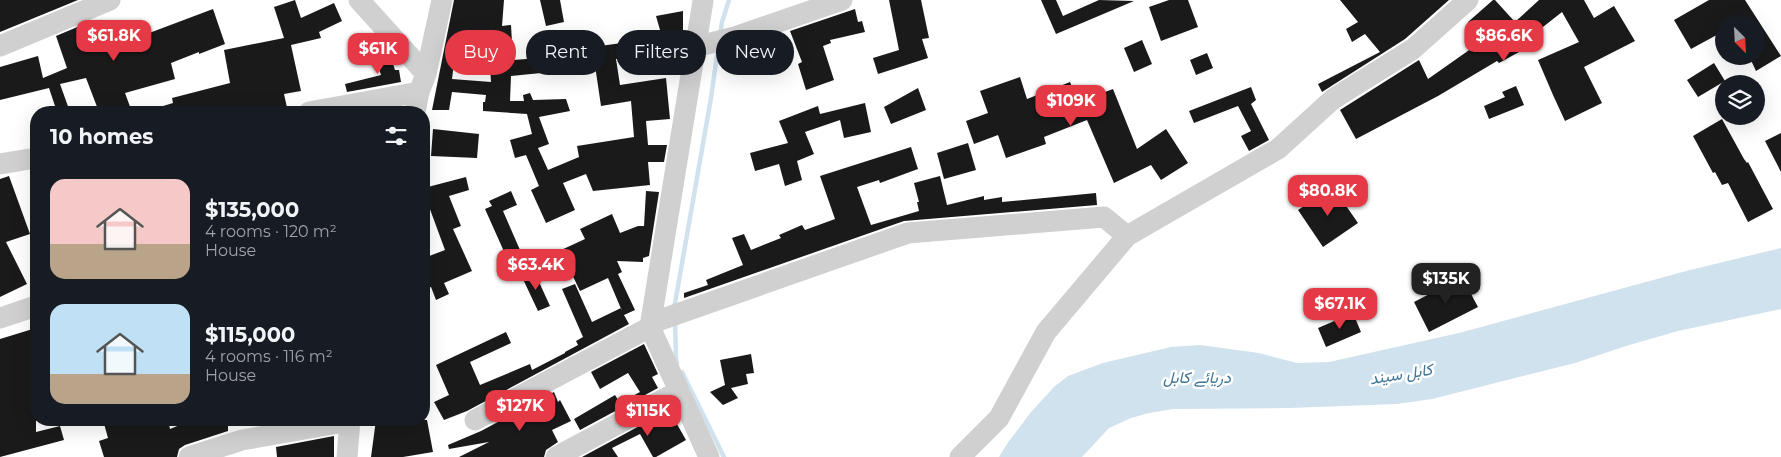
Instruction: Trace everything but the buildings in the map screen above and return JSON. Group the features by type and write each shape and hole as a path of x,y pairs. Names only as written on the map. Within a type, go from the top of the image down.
{"street":[{"path":"0,46 110,0"},
{"path":"359,0 423,83"},
{"path":"417,106 442,0"},
{"path":"706,45 842,0"},
{"path":"960,457 999,418 1046,332 1126,236 1278,149 1334,99 1413,49 1468,0"},
{"path":"703,1 703,30"},
{"path":"699,75 663,320 679,391 709,457"},
{"path":"333,106 423,83"},
{"path":"0,164 30,159"},
{"path":"475,420 663,320 908,234 1104,217 1126,236"},
{"path":"0,318 30,308"},
{"path":"556,457 679,391"},
{"path":"189,457 242,440 318,426"},
{"path":"347,457 350,426"}],"water":[{"name":"دریائے کابل","path":"1781,248 1781,309 1678,331 1575,363 1432,399 1397,404 1289,408 1173,409 1131,418 1109,428 1082,457 999,457 1031,412 1055,386 1068,376 1103,363 1171,347 1200,345 1259,353 1297,363 1329,362 1459,333 1690,270"}],"waterway":[{"path":"721,30 729,0"},
{"path":"674,309 716,62"},
{"path":"675,321 677,363"},
{"path":"682,372 724,457"}],"water label":[{"name":"کابل سيند","path":"1401,374"}]}
